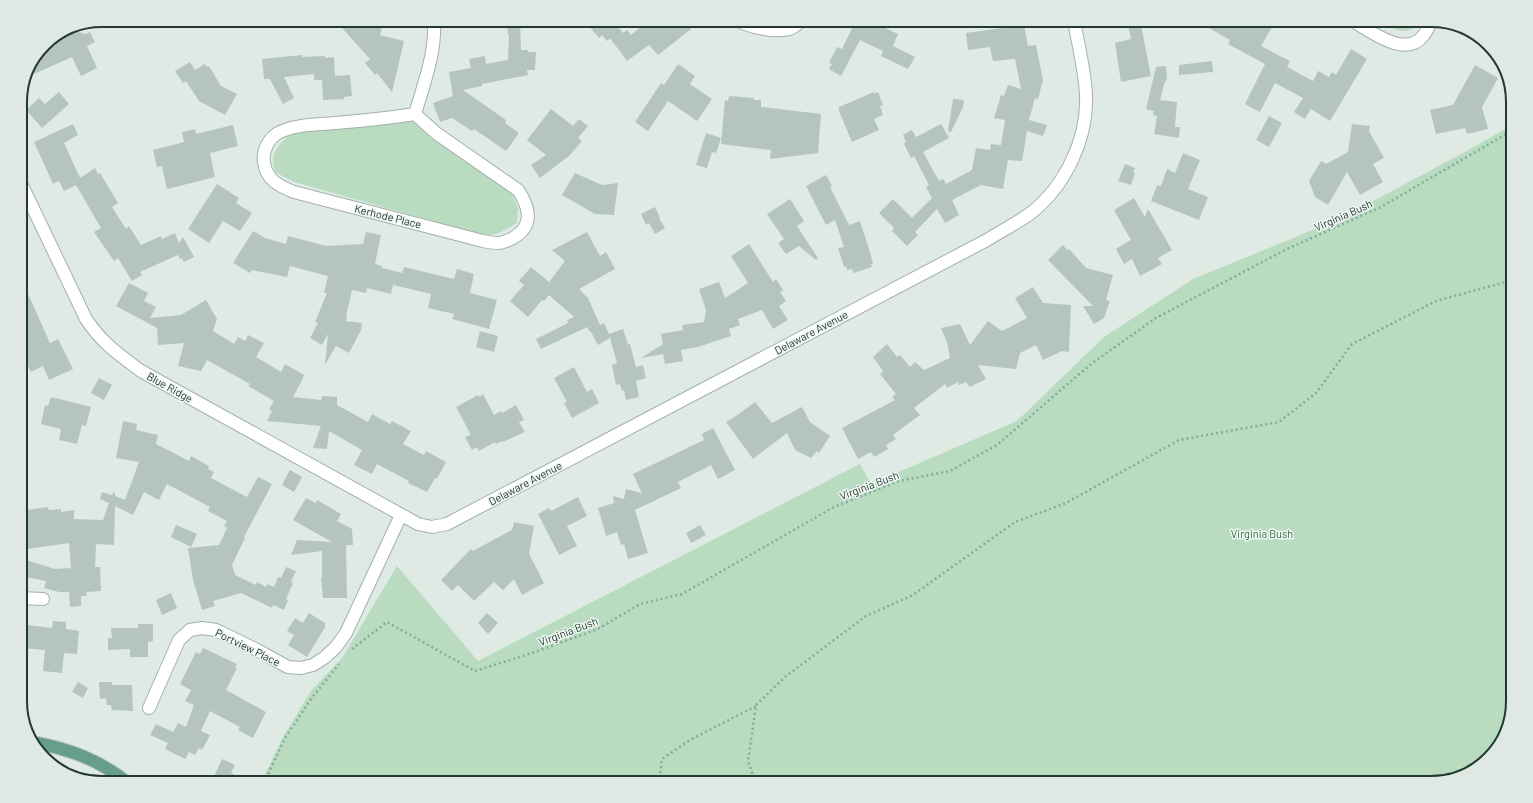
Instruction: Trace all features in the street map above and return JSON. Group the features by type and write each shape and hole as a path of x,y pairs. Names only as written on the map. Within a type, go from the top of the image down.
{"main road":[{"path":"41,744 67,749 97,761 118,776"}],"street":[{"path":"415,114 432,57 434,27"},
{"path":"759,27 779,30 793,27"},
{"name":"Delaware Avenue","path":"401,515 418,524 432,527 447,524 986,240 1031,213 1044,201 1061,180 1079,143 1085,121 1086,96 1075,27"},
{"path":"1363,27 1386,40 1397,44 1408,44 1419,41 1429,27"},
{"name":"Kerhode Place","path":"415,114 436,133 518,190 525,200 528,212 527,223 523,232 498,243 483,241 294,192 273,182 267,173 263,160 266,147 270,140 277,134 289,129 415,114"},
{"name":"Blue Ridge","path":"27,195 86,319 94,332 105,344 141,371 401,515"},
{"name":"Portview Place","path":"149,708 179,640 190,630 202,628 216,630 288,667 301,668 313,665 324,658 336,647 346,633 401,515"},
{"path":"27,598 43,599"}],"path":[{"name":"Virginia Bush","path":"350,651 387,622 475,671 532,653 598,629 640,604 682,594 834,507 899,481 950,471 997,445 1091,364 1156,318 1275,255 1379,208 1506,134"},
{"path":"660,776 662,759 690,740 756,705 785,677 866,616 914,595 1015,522 1066,503 1179,440 1279,422 1316,394 1352,344 1436,301 1506,282"},
{"path":"267,776 285,738 310,699 343,659"},
{"path":"753,776 748,761 756,705"}],"green space":[{"path":"1392,27 1416,27 1406,31 1397,30"},
{"path":"413,121 510,190 518,208 517,223 499,233 487,236 294,182 275,172 273,159 274,154 278,146 291,133"},
{"name":"Virginia Bush","path":"1506,128 1506,701 1502,725 1491,747 1477,761 1469,766 1450,773 1431,776 264,776 283,737 311,691 342,658 397,566 478,661 860,464 871,484 1017,421 1104,337 1193,279 1342,218"}],"building":[{"path":"341,27 378,27 382,28 380,35 404,41 392,92 377,73 375,75 365,63 370,59"},
{"path":"507,27 520,27 521,50 536,52 535,70 527,70 528,75 482,84 482,86 463,90 506,120 505,123 519,133 506,151 474,129 472,131 452,118 440,122 433,103 453,96 449,72 471,68 469,59 485,56 486,64 508,60"},
{"path":"590,27 618,27 623,33 627,30 631,35 641,27 689,27 691,29 658,55 649,45 627,61 610,38 607,41 602,35 599,38"},
{"path":"853,27 883,27 898,34 893,46 915,57 908,69 881,56 883,51 860,40 841,76 829,69 832,64 829,63 837,47 842,49"},
{"path":"1010,27 1024,27 1028,46 1036,45 1043,80 1038,99 1035,98 1029,120 1047,125 1043,136 1027,131 1022,161 1008,160 1003,189 981,185 952,200 959,215 945,223 937,209 915,232 918,235 907,246 892,231 894,228 879,213 893,199 912,218 932,198 926,187 929,185 914,156 911,158 904,144 906,142 903,135 912,130 916,137 941,124 949,138 923,152 939,181 943,179 946,184 972,170 976,148 990,150 991,144 1001,145 1005,120 994,118 1001,95 1004,96 1008,85 1021,89 1015,59 993,61 990,47 968,50 966,33"},
{"path":"1128,27 1141,27 1151,76 1121,82 1115,43 1131,39"},
{"path":"1207,27 1272,27 1261,46 1290,61 1287,67 1313,81 1318,71 1329,77 1332,72 1336,75 1351,49 1367,59 1330,121 1311,109 1305,119 1294,112 1303,98 1275,83 1260,112 1245,104 1265,64 1228,44 1230,40"},
{"path":"76,32 86,34 90,32 95,42 87,46 97,68 81,76 72,57 32,75 42,56 60,40"},
{"path":"302,55 302,57 334,57 335,76 350,75 352,96 344,97 344,99 323,100 322,80 314,80 314,74 284,77 294,98 283,104 270,79 264,79 262,59"},
{"path":"1212,61 1213,72 1179,75 1179,65"},
{"path":"190,62 195,70 205,64 207,67 209,66 221,86 237,94 225,115 199,101 186,81 183,83 175,71"},
{"path":"678,64 695,76 690,84 712,99 697,121 668,101 648,131 635,122 661,83 664,85"},
{"path":"1475,65 1498,78 1482,107 1488,129 1467,134 1465,128 1436,134 1430,110 1453,105"},
{"path":"1166,66 1167,80 1165,81 1160,100 1177,102 1175,127 1180,127 1179,138 1154,134 1157,116 1153,115 1154,111 1146,109 1156,67"},
{"path":"59,92 69,104 42,128 27,111 27,109 39,98 45,104"},
{"path":"874,92 874,94 878,92 883,105 880,106 883,115 874,119 879,130 852,142 839,111 839,107"},
{"path":"729,96 761,100 761,107 821,114 818,153 770,159 771,150 721,144 725,100 728,101"},
{"path":"953,99 964,100 963,107 951,132 948,131"},
{"path":"551,109 573,126 579,119 588,126 578,138 582,141 569,156 540,178 531,165 546,155 527,140"},
{"path":"1269,116 1282,123 1269,147 1256,140"},
{"path":"73,124 78,135 64,143 80,178 95,168 98,174 100,173 118,203 112,207 126,229 129,226 141,245 161,236 162,239 175,233 179,243 183,237 194,257 184,262 178,255 140,272 142,275 132,281 118,258 114,261 94,232 101,228 76,185 64,191 59,181 53,184 34,142"},
{"path":"1352,124 1370,126 1369,131 1384,158 1373,164 1383,182 1360,195 1347,172 1328,205 1315,197 1309,181 1321,161 1326,164 1348,152"},
{"path":"233,125 238,146 210,153 215,177 167,189 162,166 157,167 153,150 184,142 182,132 195,129 196,134"},
{"path":"706,133 721,138 716,153 712,152 707,168 696,165"},
{"path":"1183,153 1200,160 1188,189 1208,197 1199,220 1151,201 1157,185 1161,186 1167,169 1175,173"},
{"path":"1125,164 1135,168 1131,185 1118,181"},
{"path":"575,173 602,185 618,183 614,215 595,214 562,195"},
{"path":"826,175 832,186 830,187 849,225 860,221 870,252 873,264 871,264 872,267 854,273 852,269 847,270 846,266 844,267 838,248 844,247 835,220 826,225 806,186"},
{"path":"217,184 239,198 236,203 252,213 240,231 223,221 209,243 188,229"},
{"path":"1134,198 1145,217 1148,209 1172,250 1158,258 1162,264 1140,276 1132,259 1124,264 1116,249 1131,240 1114,210"},
{"path":"790,199 804,221 797,226 818,258 816,260 799,246 786,254 778,243 784,239 767,214"},
{"path":"655,207 665,228 655,234 649,223 646,225 641,214"},
{"path":"253,231 265,238 286,244 288,236 326,246 363,244 366,232 381,235 375,264 382,266 382,268 402,273 404,267 454,279 457,269 474,274 470,293 497,300 489,329 452,319 454,314 428,308 431,294 393,285 391,294 367,288 366,293 352,290 346,321 362,323 361,330 349,353 336,346 325,365 328,334 322,345 310,338 318,323 315,322 327,293 324,293 328,276 290,266 287,277 252,270 250,273 233,263"},
{"path":"587,232 600,256 606,252 615,269 579,289 588,298 600,325 604,323 609,334 623,329 628,344 630,344 636,367 643,365 646,378 636,381 639,397 626,400 624,390 622,391 620,384 616,385 612,365 617,363 610,338 598,345 587,327 541,349 536,339 568,323 567,320 574,317 549,295 544,301 542,300 528,317 510,301 524,285 519,281 531,267 549,282 565,261 552,250"},
{"path":"749,244 773,282 776,279 783,290 780,292 786,301 779,306 788,320 773,329 762,310 738,319 740,325 729,329 731,336 698,347 681,350 683,361 665,364 663,354 641,358 663,344 661,334 683,330 682,325 704,322 706,310 699,289 719,282 725,298 748,283 731,256"},
{"path":"1063,245 1067,250 1069,249 1086,268 1113,275 1106,300 1110,301 1104,318 1094,324 1083,306 1093,306 1048,260"},
{"path":"129,283 148,293 144,301 156,307 150,318 181,315 206,300 217,319 213,331 234,344 238,337 245,341 248,335 264,343 256,357 281,372 285,364 304,375 293,397 321,400 322,396 337,397 337,405 368,422 372,414 390,424 392,421 411,431 403,444 424,455 426,451 446,462 437,479 435,478 427,492 408,483 409,481 377,464 372,474 354,465 362,450 329,431 327,449 313,448 321,426 267,421 272,411 269,409 274,401 248,386 250,384 207,360 201,371 178,366 184,343 158,345 157,328 116,306"},
{"path":"1033,287 1043,303 1071,305 1069,352 1062,351 1043,360 1036,345 1020,353 1016,369 978,365 986,379 970,387 966,382 959,385 958,382 947,388 945,384 914,408 920,415 893,435 896,439 886,445 888,449 874,457 871,452 858,459 842,428 895,400 892,397 896,394 880,374 883,371 873,357 887,344 897,357 900,355 910,367 915,362 924,370 950,358 947,342 941,328 960,324 970,345 988,321 1002,331 1027,318 1015,298"},
{"path":"27,292 50,343 58,339 73,369 49,380 43,366 31,372 27,364"},
{"path":"480,331 498,336 494,352 476,347"},
{"path":"574,367 587,392 592,389 599,403 572,418 564,403 567,402 554,378"},
{"path":"99,378 112,385 104,400 91,393"},
{"path":"483,394 494,415 501,411 502,413 516,405 524,420 519,422 525,432 503,442 502,441 496,444 495,442 479,451 477,447 472,450 465,437 470,435 470,433 456,407 478,395 479,397"},
{"path":"51,397 91,407 86,426 82,425 77,444 59,440 61,429 41,424 45,405 48,406"},
{"path":"755,402 772,423 802,407 810,422 830,436 819,453 817,451 811,458 795,450 787,433 753,459 726,422"},
{"path":"123,421 137,424 136,430 158,435 156,444 189,461 191,456 209,466 208,469 214,472 211,478 247,497 258,477 272,484 244,537 245,538 232,565 235,575 256,585 257,582 266,587 267,584 274,587 278,577 281,578 286,567 296,571 291,582 293,583 286,599 288,600 284,610 273,605 272,608 241,593 213,601 215,606 202,610 193,580 188,548 219,545 227,528 224,526 227,521 208,511 210,507 167,484 159,500 144,492 133,515 115,506 114,545 96,544 95,567 100,567 101,591 86,592 87,596 81,596 81,606 70,607 69,592 59,592 44,588 46,581 27,577 27,560 55,569 71,568 69,543 27,549 27,510 48,507 49,510 61,509 61,512 74,510 74,519 103,520 109,503 100,499 102,492 112,495 113,492 115,493 115,496 125,500 139,462 116,458"},
{"path":"713,428 735,470 718,479 711,465 678,482 681,488 635,510 648,553 628,559 624,544 621,545 617,532 606,536 598,508 614,503 613,496 624,499 626,489 642,493 633,474 704,440 702,434"},
{"path":"290,470 302,477 294,492 282,485"},
{"path":"578,497 587,516 567,526 577,546 559,555 538,514 549,508 551,511"},
{"path":"306,498 316,503 317,500 341,514 337,521 352,529 353,545 346,545 347,598 323,598 321,578 322,551 291,555 297,540 332,542 293,520"},
{"path":"514,522 534,526 529,554 544,583 522,595 514,579 503,590 494,582 474,601 458,585 452,591 441,580 471,549 473,551 512,530"},
{"path":"176,525 197,534 191,547 171,537"},
{"path":"700,525 706,535 691,543 686,533"},
{"path":"171,593 177,608 162,615 156,600"},
{"path":"309,613 325,623 325,627 307,657 288,645 294,635 287,631 295,618 303,623"},
{"path":"487,613 498,623 488,634 478,623"},
{"path":"53,621 66,622 66,629 79,631 77,654 64,653 62,673 43,671 45,650 27,649 27,625 52,628"},
{"path":"138,624 153,624 153,641 148,642 148,657 130,657 130,649 108,650 108,638 112,638 111,628 138,628"},
{"path":"203,648 237,664 235,667 237,668 226,690 266,712 253,738 238,730 240,727 210,711 201,731 210,735 202,750 199,748 195,755 189,752 185,759 165,749 168,743 150,735 156,724 173,732 178,723 186,727 194,705 185,701 191,690 180,684 196,652 200,654"},
{"path":"78,682 88,688 83,698 72,692"},
{"path":"99,682 112,682 112,685 132,685 133,711 112,710 111,705 107,705 106,698 100,699"},
{"path":"222,759 235,765 231,773 237,776 214,776"}]}
